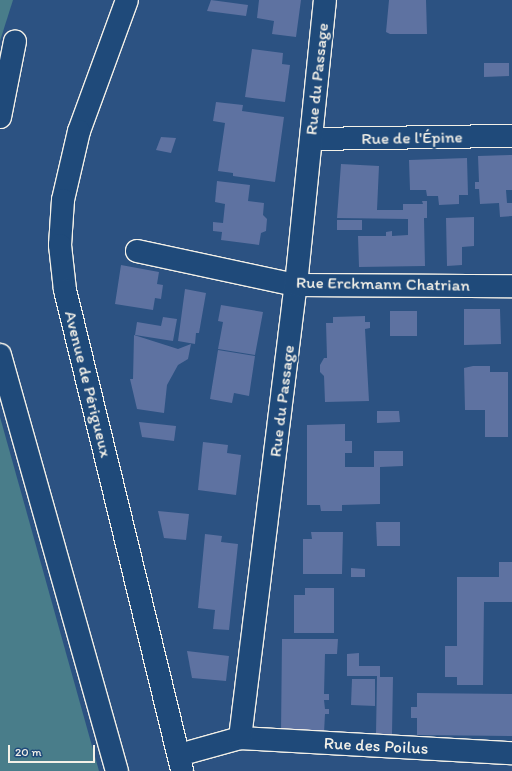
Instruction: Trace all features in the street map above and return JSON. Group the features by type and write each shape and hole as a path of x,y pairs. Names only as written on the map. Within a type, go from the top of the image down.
{"street":[{"name":"Avenue de Périgueux","path":"127,0 79,131 63,200 60,245 65,290 180,763"},
{"name":"Rue du Passage","path":"240,738 296,285 325,0"},
{"path":"0,117 15,41"},
{"name":"Rue de l'Épine","path":"312,139 512,136"},
{"name":"Rue Erckmann Chatrian","path":"137,251 296,285 512,286"},
{"path":"0,355 117,771"},
{"path":"180,763 240,738"},
{"name":"Rue des Poilus","path":"240,738 512,753"}],"green space":[{"path":"0,0 13,0 0,41"},
{"path":"0,417 99,771 0,771"}],"building":[{"path":"211,0 248,5 246,16 207,11"},
{"path":"259,0 301,0 296,37 272,34 274,21 257,18"},
{"path":"389,0 426,0 427,34 390,34 386,32"},
{"path":"252,49 283,53 282,64 290,65 285,102 245,97"},
{"path":"484,63 509,63 509,76 484,77"},
{"path":"216,102 243,105 242,111 284,117 275,182 233,176 233,173 218,171 225,123 213,121"},
{"path":"161,137 176,138 171,153 156,150"},
{"path":"512,155 512,190 506,190 507,203 512,203 512,216 500,217 499,203 480,204 479,189 475,189 475,182 479,182 478,156"},
{"path":"467,158 468,195 459,195 459,204 439,205 438,196 427,196 426,190 410,190 409,160"},
{"path":"341,164 379,166 377,210 403,210 403,204 423,204 422,201 427,201 427,218 424,218 425,266 359,267 358,236 386,236 386,232 392,231 392,236 408,235 408,219 337,218"},
{"path":"217,181 250,185 248,201 264,203 263,215 267,219 266,231 261,233 259,245 221,240 222,232 213,231 213,222 223,223 225,204 215,202"},
{"path":"474,217 474,246 462,247 462,265 447,266 446,218"},
{"path":"337,220 362,220 362,230 337,230"},
{"path":"121,265 159,272 157,284 163,285 161,299 155,298 153,310 115,304"},
{"path":"185,289 206,293 199,333 196,333 195,344 178,341"},
{"path":"221,305 263,312 255,355 218,349 223,322 218,321"},
{"path":"464,309 500,309 501,344 464,345"},
{"path":"390,311 417,311 417,336 390,336"},
{"path":"365,316 365,322 370,322 370,328 365,329 369,401 325,402 324,376 320,372 320,365 324,358 327,358 326,323 333,323 333,317"},
{"path":"163,317 177,319 173,341 135,335 137,322 161,326"},
{"path":"134,335 178,349 191,344 188,359 178,365 167,385 164,413 137,409 130,379 133,379"},
{"path":"218,350 255,356 249,396 234,393 232,403 210,399"},
{"path":"473,366 490,366 490,372 508,372 508,437 485,437 485,410 465,410 464,368"},
{"path":"377,411 399,411 400,422 377,423"},
{"path":"139,422 176,426 174,441 142,437"},
{"path":"345,424 345,441 352,441 352,453 345,453 345,467 374,467 374,451 403,451 403,466 380,467 380,504 342,505 342,511 321,511 320,505 307,505 307,425"},
{"path":"203,442 228,445 227,453 241,455 236,495 198,490"},
{"path":"158,511 189,514 186,540 164,538"},
{"path":"376,522 400,522 400,546 377,546"},
{"path":"311,532 343,532 342,574 303,574 303,539 312,539"},
{"path":"205,534 222,536 221,542 238,544 229,630 213,629 215,610 198,608"},
{"path":"499,562 512,562 512,602 484,602 483,685 457,685 457,677 445,677 445,646 457,646 457,577 499,577"},
{"path":"351,568 365,569 365,577 351,577"},
{"path":"305,588 334,588 334,633 294,633 294,595 305,595"},
{"path":"282,639 338,639 337,654 325,654 324,694 329,694 329,700 324,700 325,709 329,709 329,714 325,714 324,733 281,733"},
{"path":"187,651 229,656 226,681 192,678"},
{"path":"359,653 359,666 380,666 380,677 393,677 392,734 376,734 377,676 347,676 347,654"},
{"path":"352,679 375,679 375,706 351,705"},
{"path":"417,693 512,694 512,736 417,735 417,718 411,718 411,707 417,707"}]}
